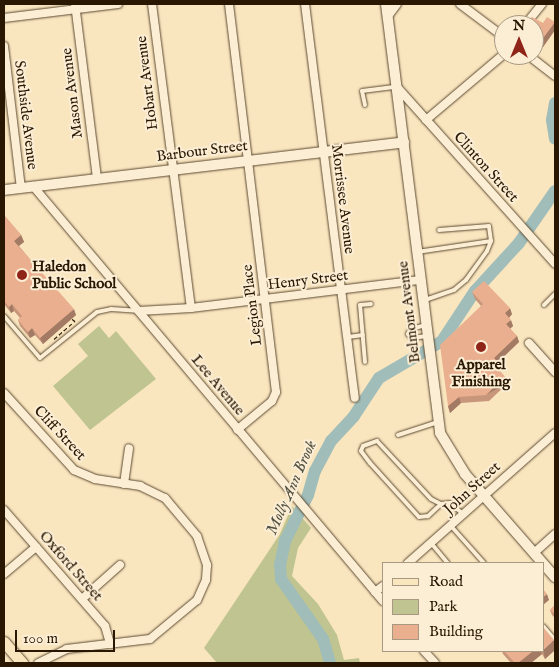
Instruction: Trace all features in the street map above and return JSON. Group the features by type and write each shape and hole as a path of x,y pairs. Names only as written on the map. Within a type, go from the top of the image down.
{"main road":[{"name":"Belmont Avenue","path":"386,4 440,433 456,462 542,562"},
{"name":"Barbour Street","path":"4,190 404,142"},
{"name":"Belmont Avenue","path":"544,565 555,578"},
{"path":"4,642 22,663"}],"street":[{"path":"4,18 76,6 118,4"},
{"name":"Hobart Avenue","path":"152,4 191,308"},
{"name":"Legion Place","path":"229,4 276,392 272,400 237,430"},
{"name":"Morrissee Avenue","path":"305,4 355,398"},
{"path":"388,16 397,4"},
{"path":"460,4 494,30"},
{"path":"533,15 542,4"},
{"name":"Mason Avenue","path":"76,6 97,178"},
{"name":"Southside Avenue","path":"4,46 22,188"},
{"path":"426,120 494,62"},
{"path":"541,65 554,75"},
{"name":"Clinton Street","path":"397,87 555,264"},
{"name":"Lee Avenue","path":"33,186 382,601"},
{"name":"Henry Street","path":"139,311 191,308 420,280"},
{"path":"529,342 555,372"},
{"name":"Cliff Street","path":"4,393 68,466 87,477 152,490 172,505 201,542 207,571 196,600 162,632 142,642 110,644 58,652 38,663"},
{"name":"John Street","path":"409,562 555,433"},
{"path":"124,484 129,448"},
{"name":"Oxford Street","path":"4,510 105,626 110,644"},
{"path":"534,553 555,534"},
{"path":"4,574 36,547"},
{"path":"82,598 120,565"},
{"path":"375,592 382,587"},
{"path":"425,652 435,663"}],"lane":[{"path":"365,105 362,91 397,87"},
{"path":"422,300 454,290 487,252 491,241 489,226 439,230"},
{"path":"417,252 491,241"},
{"path":"544,305 555,294"},
{"path":"365,362 360,305 372,304"},
{"path":"4,316 40,358 97,312 111,309 139,311"},
{"path":"347,338 363,335"},
{"path":"398,435 438,422"},
{"path":"440,504 377,441 363,446 361,451 370,463 419,517 428,516 440,504 450,503 463,514"},
{"path":"450,526 483,562"},
{"path":"431,543 447,562"},
{"path":"544,627 555,640"}],"path":[{"path":"53,340 75,322 72,319"}],"green space":[{"path":"99,326 109,338 116,331 156,379 90,430 53,386 88,356 78,344"},
{"path":"292,506 311,528 298,548 292,576 318,604 337,635 344,660 359,658 360,663 217,663 204,648 280,534"}],"building":[{"path":"547,17 555,22 544,37 544,22"},
{"name":"Haledon Public School","path":"4,215 21,235 14,241 74,309 40,338 32,328 28,332 18,320 22,316 12,304 9,307 4,301"},
{"name":"Apparel Finishing","path":"484,281 510,308 505,313 511,320 506,324 517,336 494,358 498,362 495,366 505,377 486,395 459,397 448,406 440,345 483,304 472,292"},
{"path":"555,605 555,614 550,610"},
{"path":"544,628 554,640 544,649"},
{"path":"505,652 532,652 518,663 515,663"}],"waterway":[{"name":"Molly Ann Brook","path":"555,103 552,120 555,139"},
{"name":"Molly Ann Brook","path":"330,663 323,639 281,579 280,565 285,541 308,495 315,471 331,441 354,416 379,378 442,341 475,291 519,243 555,191"}],"place":[{"name":"Haledon Public School","path":"22,275"},
{"name":"Apparel Finishing","path":"481,347"}]}
